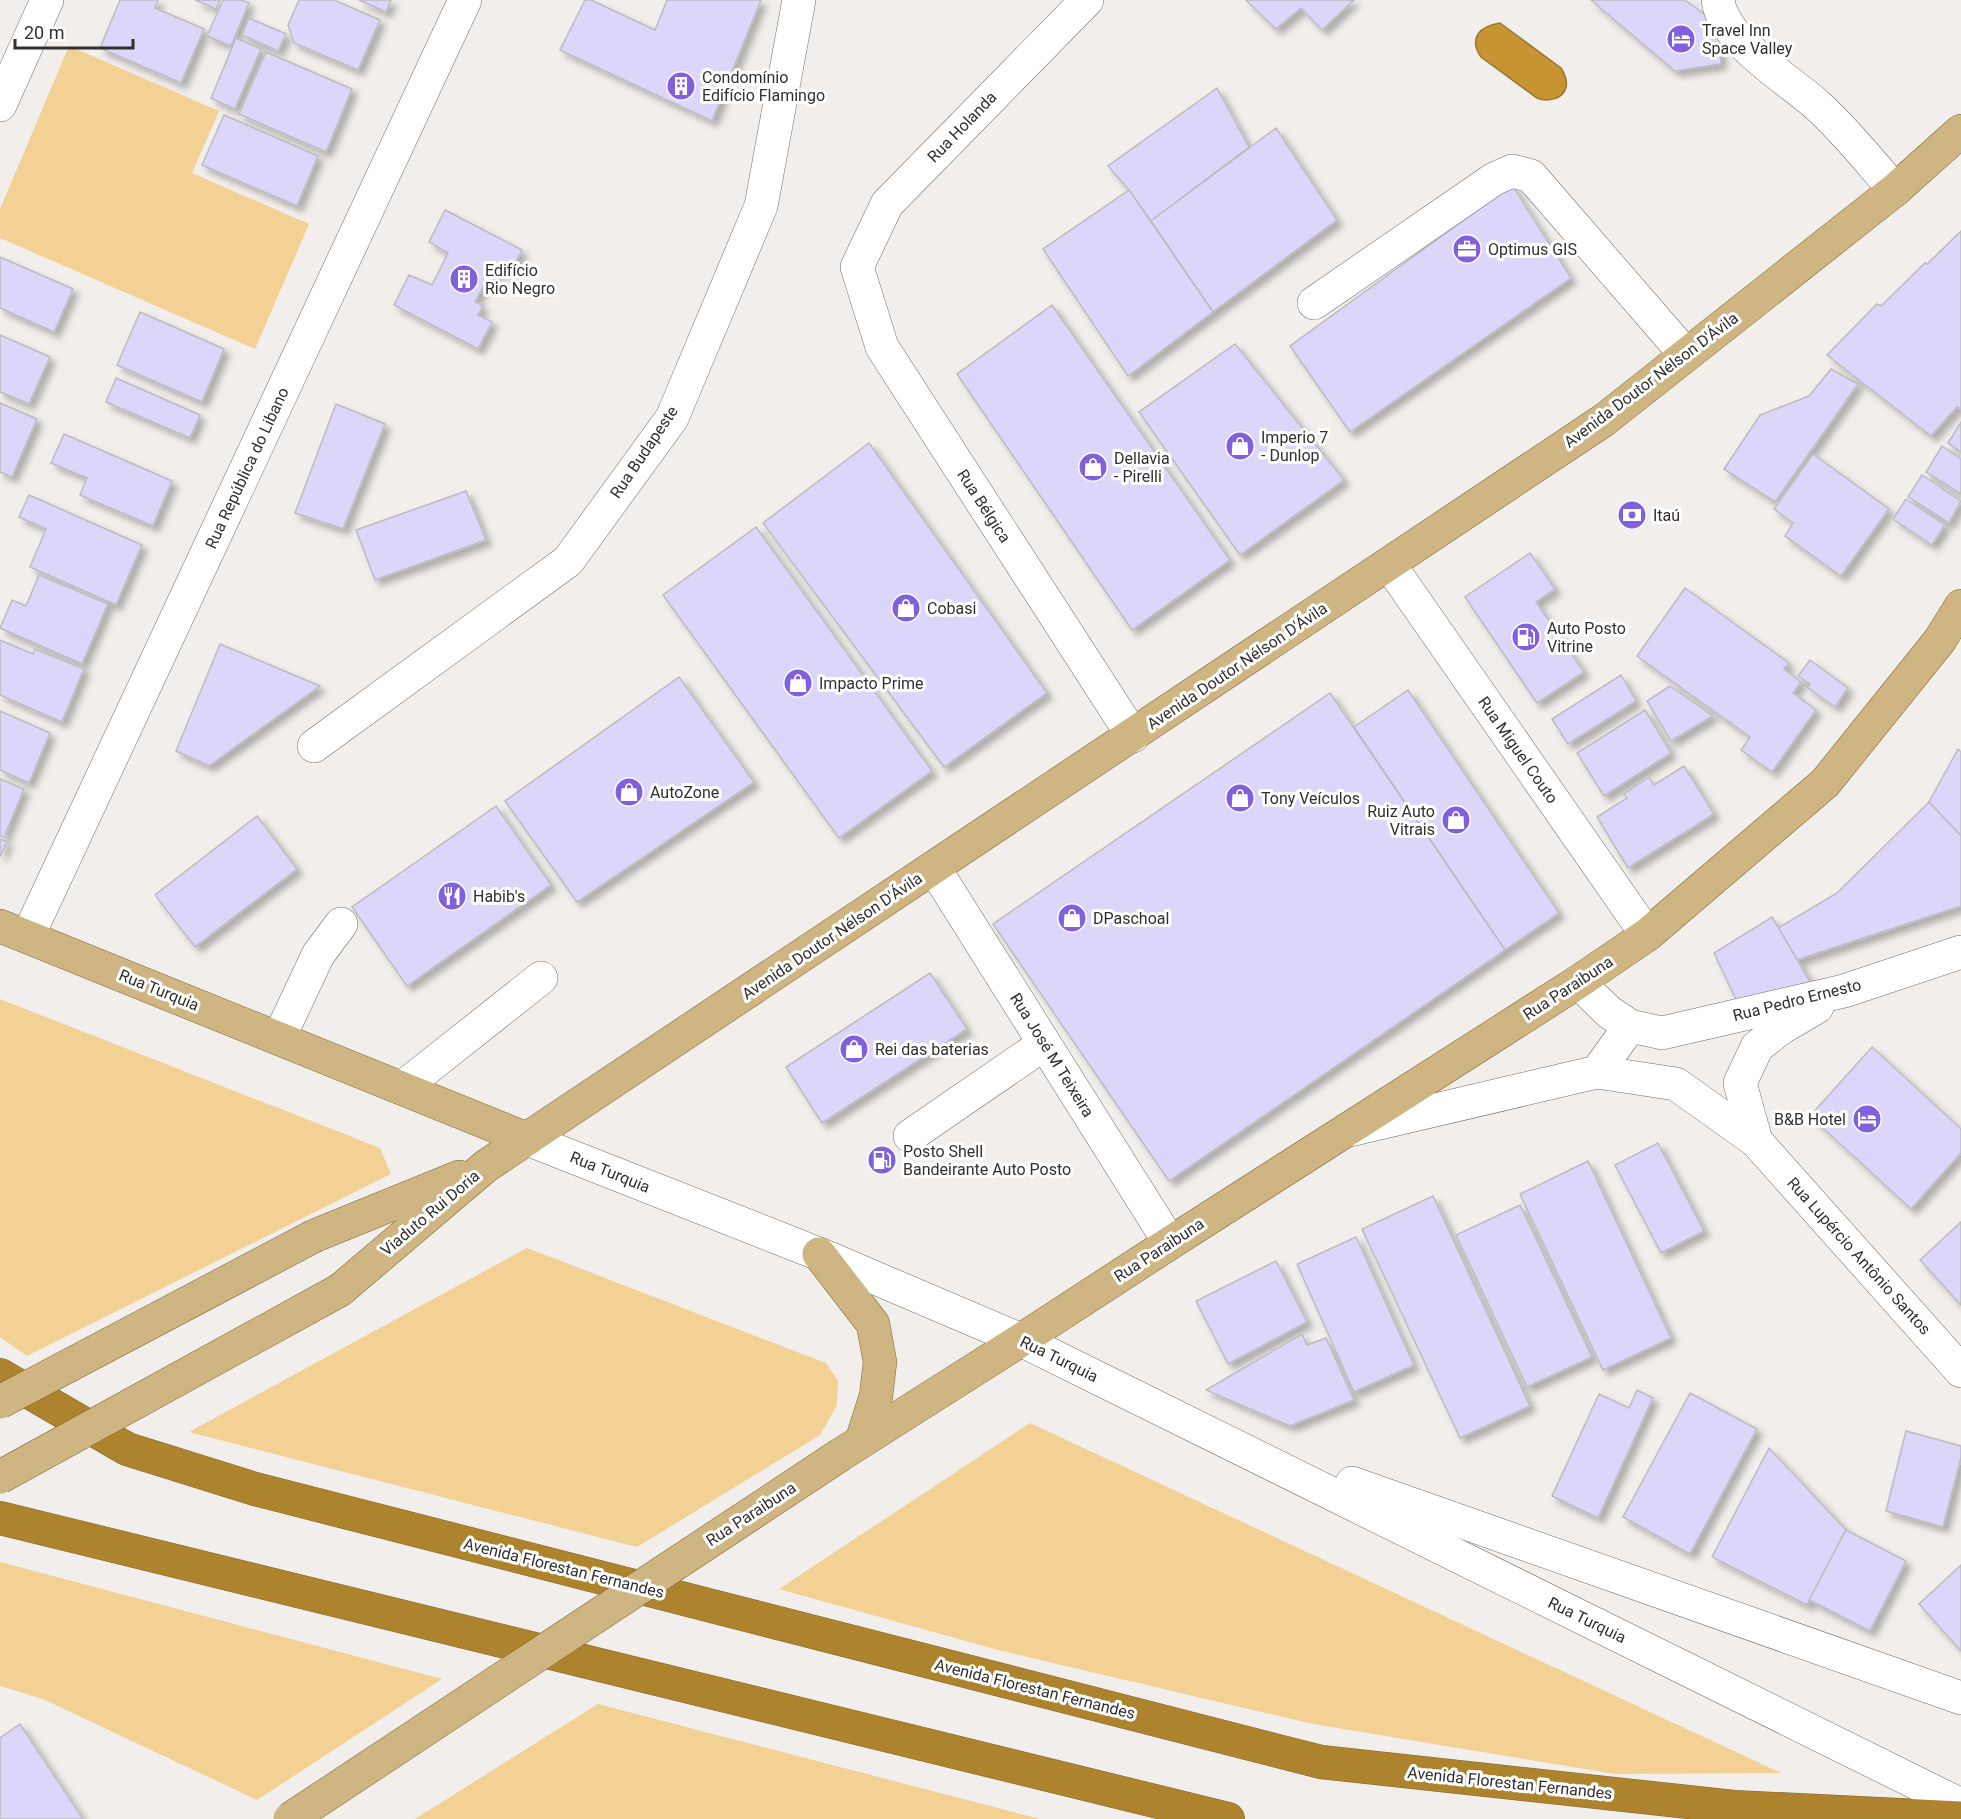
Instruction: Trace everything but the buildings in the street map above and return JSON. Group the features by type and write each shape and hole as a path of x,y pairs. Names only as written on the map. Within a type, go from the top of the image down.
{"highway":[{"name":"Avenida Florestan Fernandes","path":"0,1375 128,1449 255,1489 1321,1762 1734,1808 1961,1818"},
{"path":"0,1518 1228,1819"}],"main road":[{"name":"Avenida Doutor Nélson D'Ávila","path":"486,1166 1604,420 1895,190 1961,131"},
{"name":"Rua Paraibuna","path":"290,1819 851,1448 1578,982 1647,935 1825,783 1940,640 1961,606"},
{"name":"Rua Turquia","path":"14,931 527,1139"},
{"name":"Viaduto Rui Doria","path":"0,1402 314,1236 486,1166"},
{"name":"Viaduto Rui Doria","path":"0,1477 340,1290 486,1166"},
{"path":"819,1254 873,1324 880,1362 876,1396 851,1448"}],"street":[{"path":"0,105 47,0"},
{"name":"Rua República do Libano","path":"14,931 465,0"},
{"name":"Rua Budapeste","path":"314,746 568,561 672,418 761,206 799,0"},
{"name":"Rua Holanda","path":"857,267 887,204 1087,0"},
{"path":"1718,0 1720,12 1751,53 1818,106 1895,190"},
{"path":"1314,303 1494,179 1512,171 1531,176 1686,355"},
{"name":"Rua Bélgica","path":"857,267 882,347 1133,736"},
{"name":"Rua Miguel Couto","path":"1389,564 1647,935"},
{"name":"Rua José M Teixeira","path":"934,868 1170,1243"},
{"path":"279,1038 318,955 341,924"},
{"name":"Rua Pedro Ernesto","path":"1578,982 1608,1012 1630,1026 1662,1033 1844,991 1961,952"},
{"path":"402,1088 541,978"},
{"name":"Rua Lupércio Antônio Santos","path":"1756,1141 1740,1083 1757,1047 1781,1028 1844,991"},
{"path":"1342,1132 1597,1072 1630,1026"},
{"path":"910,1136 1044,1044"},
{"name":"Rua Lupércio Antônio Santos","path":"1597,1072 1676,1084 1756,1141 1961,1371"},
{"name":"Rua Turquia","path":"527,1139 819,1254 1021,1340 1961,1805"},
{"name":"Rua Turquia","path":"1213,1434 1961,1698"}],"shaded area":[{"path":"1500,23 1561,68 1566,82 1562,95 1550,100 1537,98 1481,57 1476,44 1478,34 1487,27"},
{"path":"69,46 219,111 192,173 309,224 255,349 0,238 0,209"},
{"path":"0,999 380,1148 391,1174 27,1356 0,1337"},
{"path":"527,1248 826,1363 838,1381 837,1405 820,1435 637,1547 189,1432"},
{"path":"1030,1423 1781,1773 1615,1774 1313,1724 1002,1651 779,1589"},
{"path":"0,1562 442,1679 257,1800 43,1699 0,1686"},
{"path":"598,1704 1040,1819 415,1819"}],"place":[{"name":"Travel Inn Space Valley","path":"1681,39"},
{"name":"Condomínio Edifício Flamingo","path":"681,86"},
{"name":"Optimus GIS","path":"1467,249"},
{"name":"Edifício Rio Negro","path":"464,279"},
{"name":"Imperio 7 - Dunlop","path":"1240,446"},
{"name":"Dellavia - Pirelli","path":"1093,467"},
{"name":"Itaú","path":"1632,515"},
{"name":"Cobasi","path":"906,608"},
{"name":"Auto Posto Vitrine","path":"1526,637"},
{"name":"Impacto Prime","path":"798,683"},
{"name":"AutoZone","path":"629,792"},
{"name":"Tony Veículos","path":"1240,798"},
{"name":"Ruiz Auto Vitrais","path":"1456,820"},
{"name":"Habib's","path":"452,896"},
{"name":"DPaschoal","path":"1072,918"},
{"name":"Rei das baterias","path":"854,1049"},
{"name":"B&B Hotel","path":"1867,1119"},
{"name":"Posto Shell Bandeirante Auto Posto","path":"882,1160"}]}
